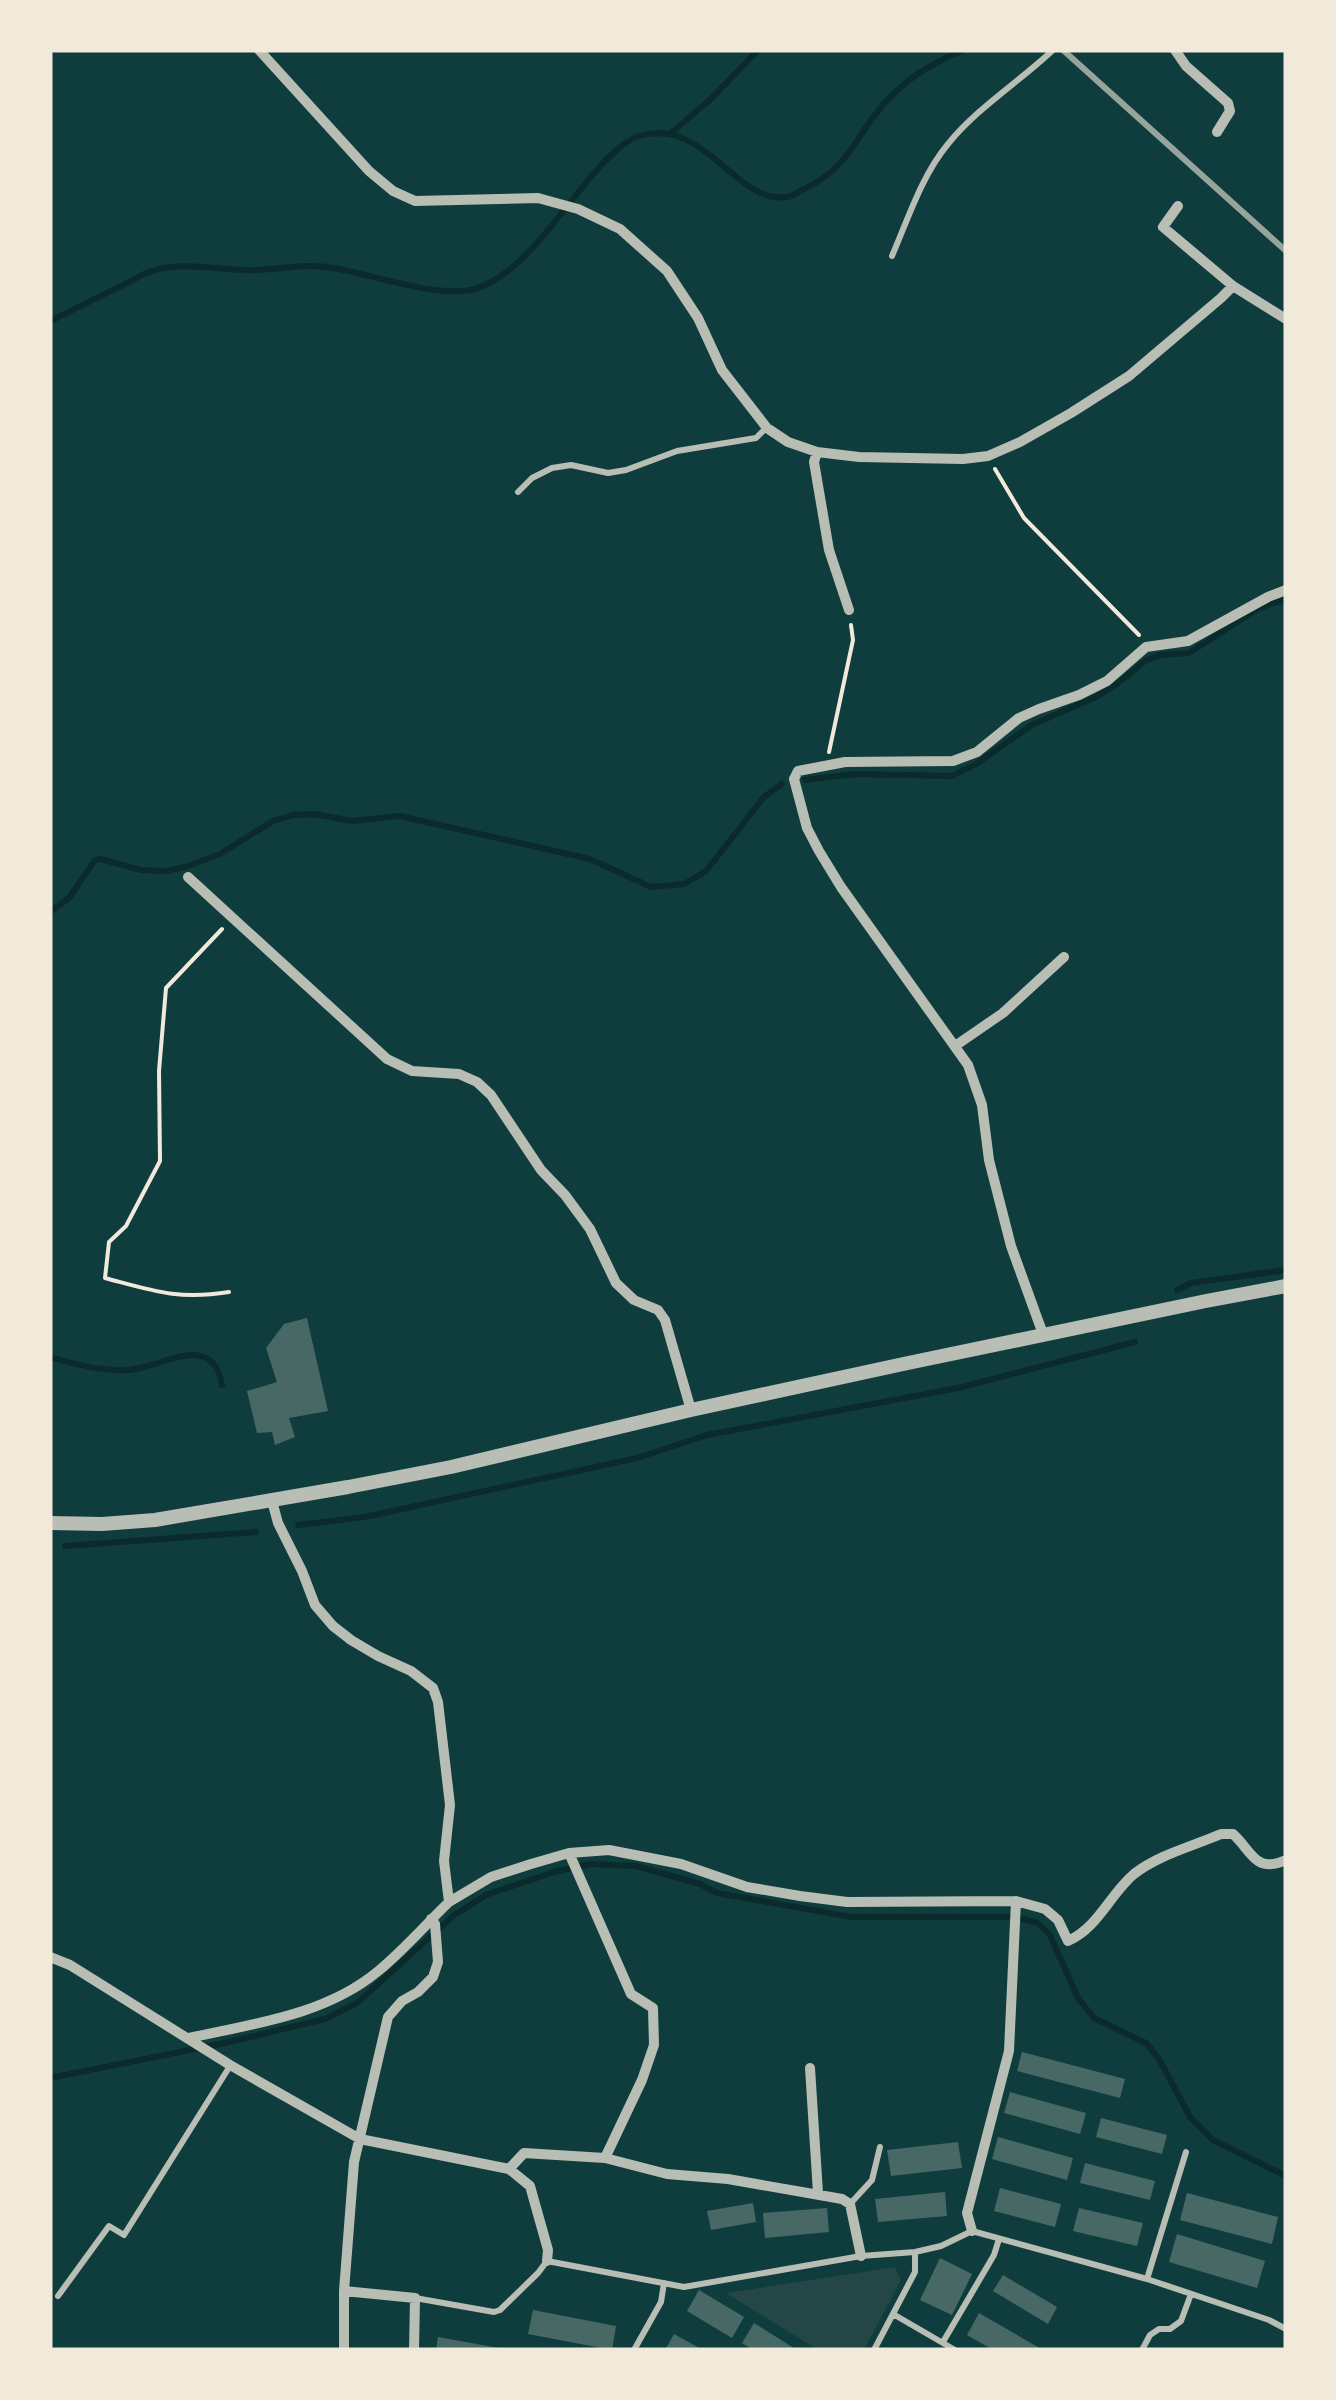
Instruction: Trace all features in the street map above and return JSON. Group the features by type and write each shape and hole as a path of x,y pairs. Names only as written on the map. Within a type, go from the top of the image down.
{"street":[{"path":"259,50 369,171 393,191 415,200 538,198 578,209 620,229 667,271 698,318 722,370 767,428 788,442 817,452 963,459 988,456 1054,423 1128,376 1233,286"},
{"path":"1175,50 1186,66 1228,103 1230,112 1217,132"},
{"path":"1178,206 1163,227 1233,286 1286,319"},
{"path":"817,452 814,462 829,550 849,610"},
{"path":"1043,1334 1011,1246 989,1160 982,1105 968,1065 841,886 806,828 794,779 798,771 826,765 953,761 977,752 1019,718 1080,696 1107,681 1146,647 1188,641 1286,590"},
{"path":"188,877 387,1059 412,1071 459,1074 492,1095 541,1170 590,1230 616,1282 634,1300 658,1310 691,1410"},
{"path":"955,1046 1004,1013 1064,957"},
{"path":"50,1523 155,1520 451,1467 691,1410 1286,1286"},
{"path":"272,1501 307,1589 333,1626 433,1688 450,1805 444,1861 449,1902"},
{"path":"189,2038 285,2016 352,1989 376,1973 449,1902 492,1877 569,1854 621,1852 681,1864 747,1887 847,1902 1016,1901 1045,1909 1058,1920 1068,1941 1088,1929 1120,1887 1136,1873 1220,1834 1233,1834 1260,1864 1274,1866 1286,1860"},
{"path":"569,1854 631,1994 653,2008 654,2045 606,2158"},
{"path":"972,2231 966,2213 1009,2051 1016,1901"},
{"path":"344,2350 344,2292 354,2162 388,2017 432,1977 438,1962 436,1924 431,1919"},
{"path":"50,1957 360,2140 509,2169 530,2186 548,2250 546,2261"},
{"path":"810,2068 818,2193"},
{"path":"509,2169 524,2153 606,2158 667,2174 728,2179 842,2198 850,2204 861,2256"},
{"path":"344,2292 415,2298 414,2350"}],"lane":[{"path":"892,256 921,188 945,147 967,122 1053,50"},
{"path":"518,492 532,478 552,468 570,465 608,473 626,470 678,451 756,438 767,428"},
{"path":"58,2296 108,2226 124,2235 230,2065"},
{"path":"850,2204 872,2180 880,2146"},
{"path":"1147,2279 1186,2152"},
{"path":"415,2298 494,2312 546,2261 684,2287 861,2256 915,2252 941,2246 972,2231 1147,2279 1270,2320 1286,2329"},
{"path":"943,2342 994,2256 999,2239"},
{"path":"874,2350 916,2272 915,2252"},
{"path":"634,2350 661,2302 664,2283"},
{"path":"1142,2350 1150,2335 1159,2329 1170,2329 1180,2321 1191,2294"},
{"path":"893,2314 956,2350"}],"path":[{"path":"988,456 1024,518 1134,628 1146,647"},
{"path":"826,765 853,640 849,610"},
{"path":"229,1292 174,1296 105,1278 109,1242 126,1226 160,1161 159,1070 166,988 232,918"}],"shaded area":[{"path":"895,2267 901,2280 864,2350 818,2350 726,2293"}],"building":[{"path":"307,1318 328,1411 289,1418 295,1437 275,1445 272,1432 257,1433 247,1391 277,1382 266,1348 284,1324"},
{"path":"1022,2052 1125,2079 1120,2098 1017,2071"},
{"path":"1010,2092 1086,2113 1080,2134 1004,2113"},
{"path":"1101,2118 1167,2135 1162,2154 1096,2137"},
{"path":"998,2137 1073,2158 1067,2180 992,2159"},
{"path":"958,2142 962,2168 891,2176 887,2150"},
{"path":"1085,2163 1155,2181 1150,2200 1080,2183"},
{"path":"1000,2188 1061,2204 1055,2227 994,2211"},
{"path":"945,2192 947,2216 878,2222 875,2199"},
{"path":"1187,2193 1278,2217 1272,2244 1180,2220"},
{"path":"753,2203 756,2222 711,2230 707,2211"},
{"path":"827,2208 829,2232 765,2238 763,2213"},
{"path":"1079,2208 1143,2223 1137,2246 1073,2231"},
{"path":"1177,2234 1265,2261 1257,2288 1169,2262"},
{"path":"940,2258 972,2274 952,2315 920,2300"},
{"path":"1003,2275 1057,2307 1048,2324 993,2291"},
{"path":"699,2290 744,2317 732,2338 687,2311"},
{"path":"533,2310 616,2326 612,2350 528,2334"},
{"path":"979,2313 1043,2350 993,2350 967,2335"},
{"path":"754,2323 797,2350 753,2350 742,2343"},
{"path":"674,2334 703,2350 665,2350"},
{"path":"438,2337 499,2348 499,2350 436,2350"}],"waterway":[{"path":"671,133 758,50"},
{"path":"50,321 145,273 178,266 245,270 324,267 443,291 475,289 511,269 603,163 639,136 662,133 683,138 752,188 769,196 789,197 840,164 883,105 910,79 963,50"},
{"path":"805,780 855,774 952,776 1032,725 1098,696 1145,661 1159,655 1189,653 1259,608 1286,599"},
{"path":"50,912 69,898 95,860 166,871 220,854 273,821 315,814 351,821 400,816 590,859 651,887 684,884 706,871 764,797 782,784"},
{"path":"1177,1290 1191,1283 1286,1270"},
{"path":"298,1525 365,1517 637,1458 707,1435 958,1388 1135,1342"},
{"path":"50,1357 89,1367 129,1370 197,1355 217,1368 222,1385"},
{"path":"65,1546 256,1532"},
{"path":"50,2078 325,2019 357,2003 453,1916 486,1895 590,1864 636,1866 700,1884 717,1893 851,1917 1015,1917 1038,1923 1050,1935 1078,1998 1094,2018 1146,2043 1190,2117 1213,2140 1286,2176"}],"railway":[{"path":"1063,50 1286,251"}]}
